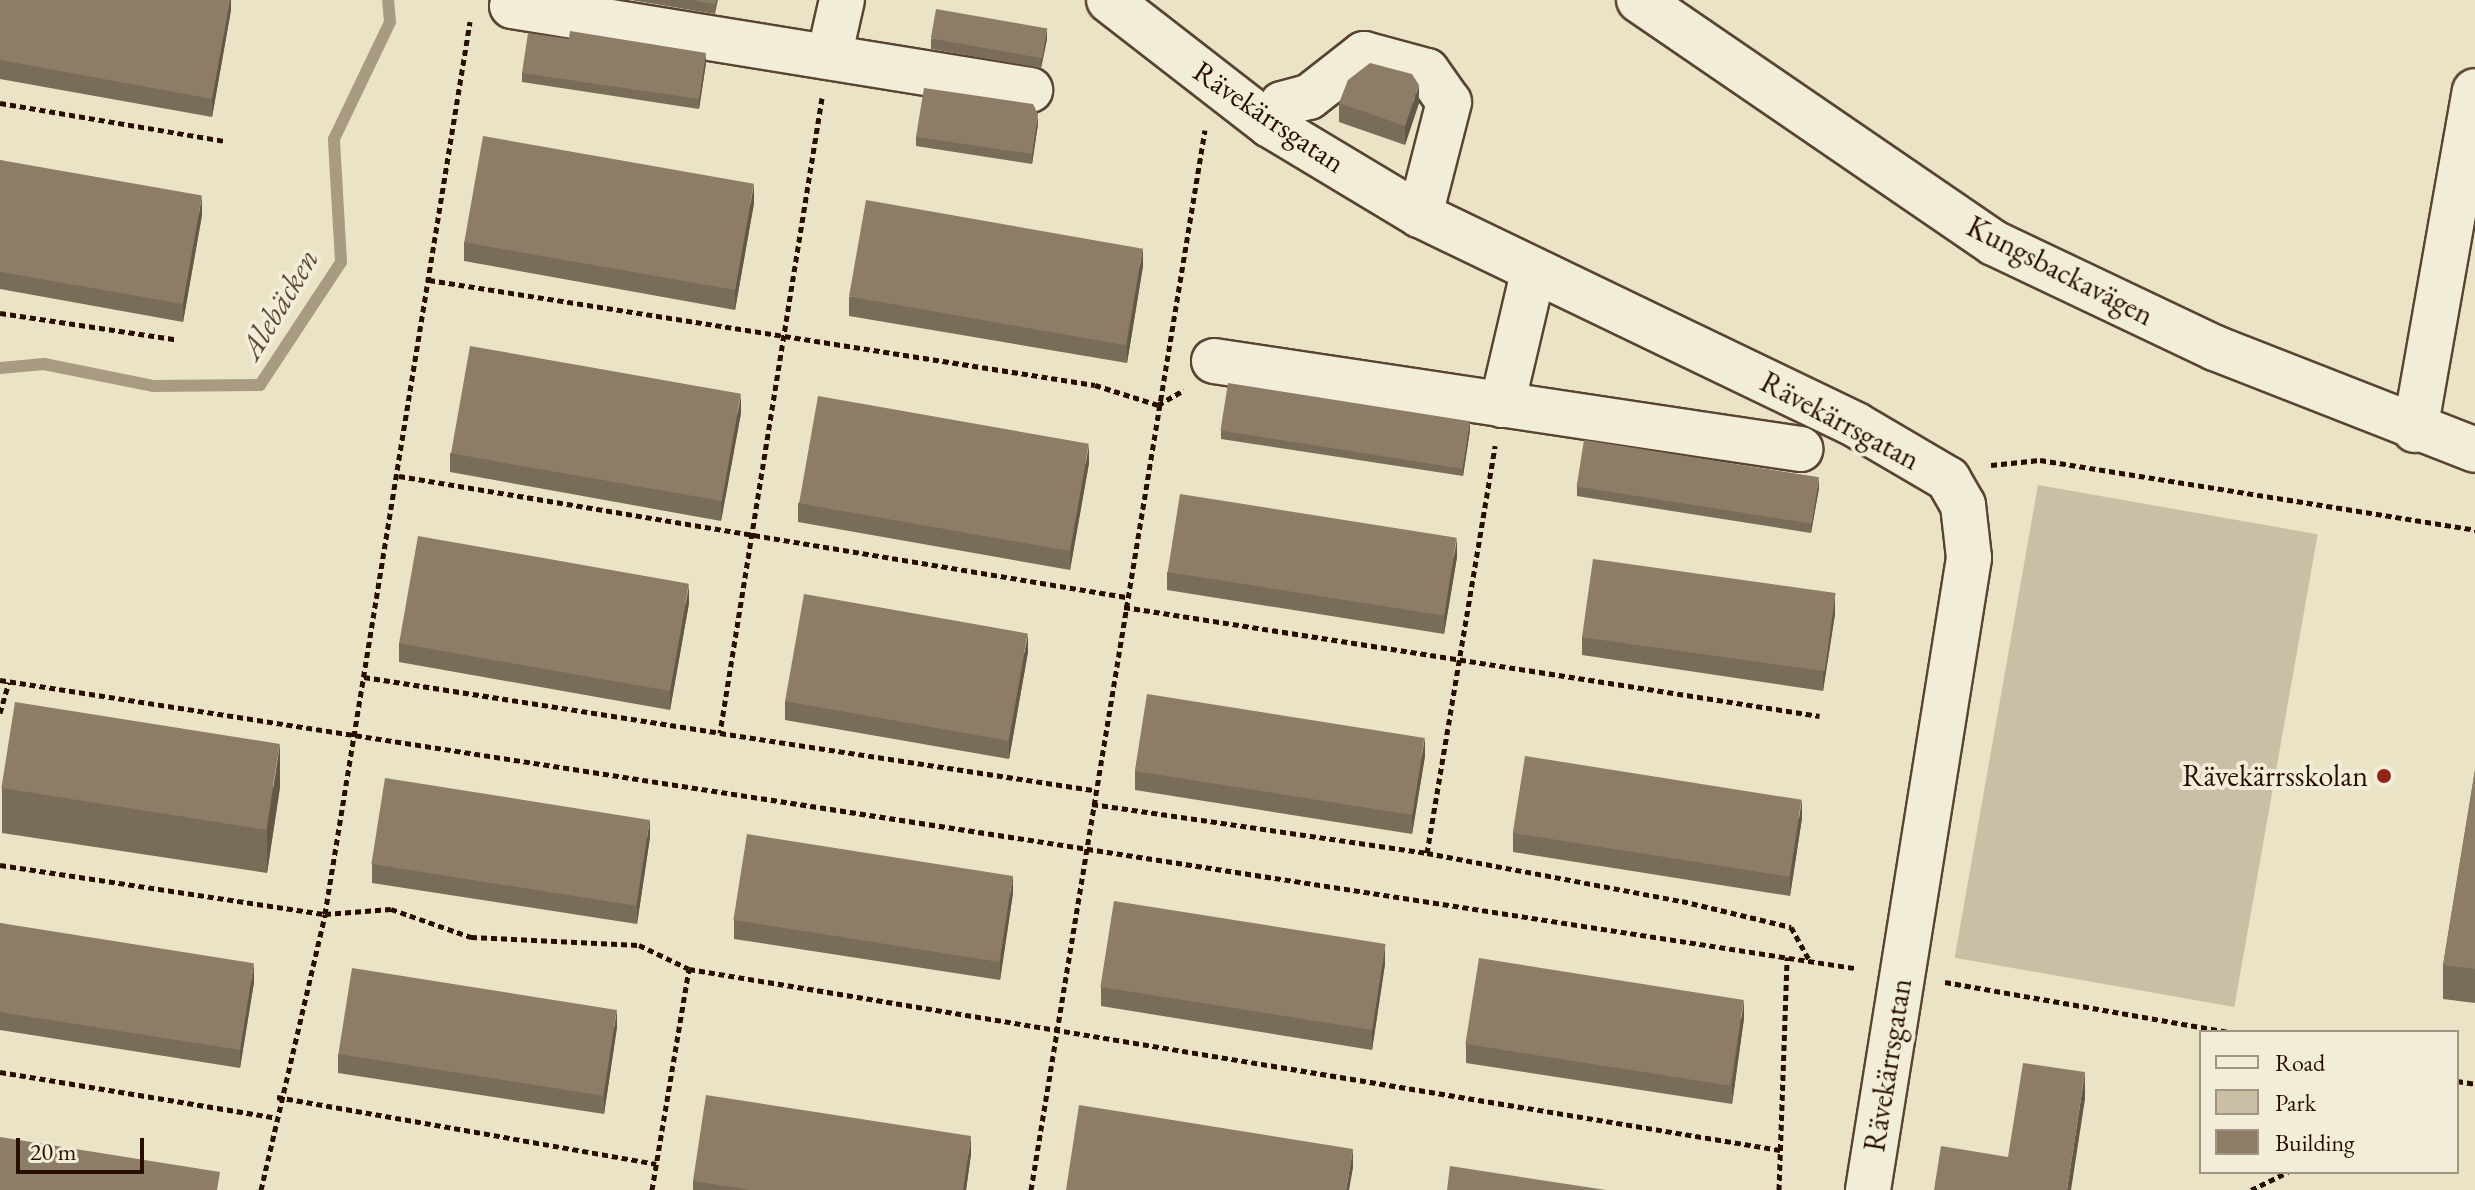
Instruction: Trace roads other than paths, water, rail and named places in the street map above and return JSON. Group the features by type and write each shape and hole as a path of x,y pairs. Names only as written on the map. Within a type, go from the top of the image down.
{"street":[{"path":"829,57 842,0"},
{"name":"Rävekärrsgatan","path":"1109,0 1270,125 1420,215 1533,273 1856,425 1948,479 1963,505 1969,558 1868,1190"},
{"name":"Kungsbackavägen","path":"1639,0 1994,243 2215,348 2415,430 2475,450"},
{"path":"492,10 829,57 1030,90"},
{"path":"1270,125 1282,104 1309,97 1364,54 1427,71 1449,102 1420,215"},
{"path":"2415,430 2475,91"},
{"path":"1502,405 1533,273"},
{"path":"1214,361 1800,449"}],"waterway":[{"name":"Alebäcken","path":"0,368 44,364 153,386 260,385 341,262 334,139 390,22 388,0"}],"place":[{"name":"Rävekärrsskolan","path":"2384,776"}]}
